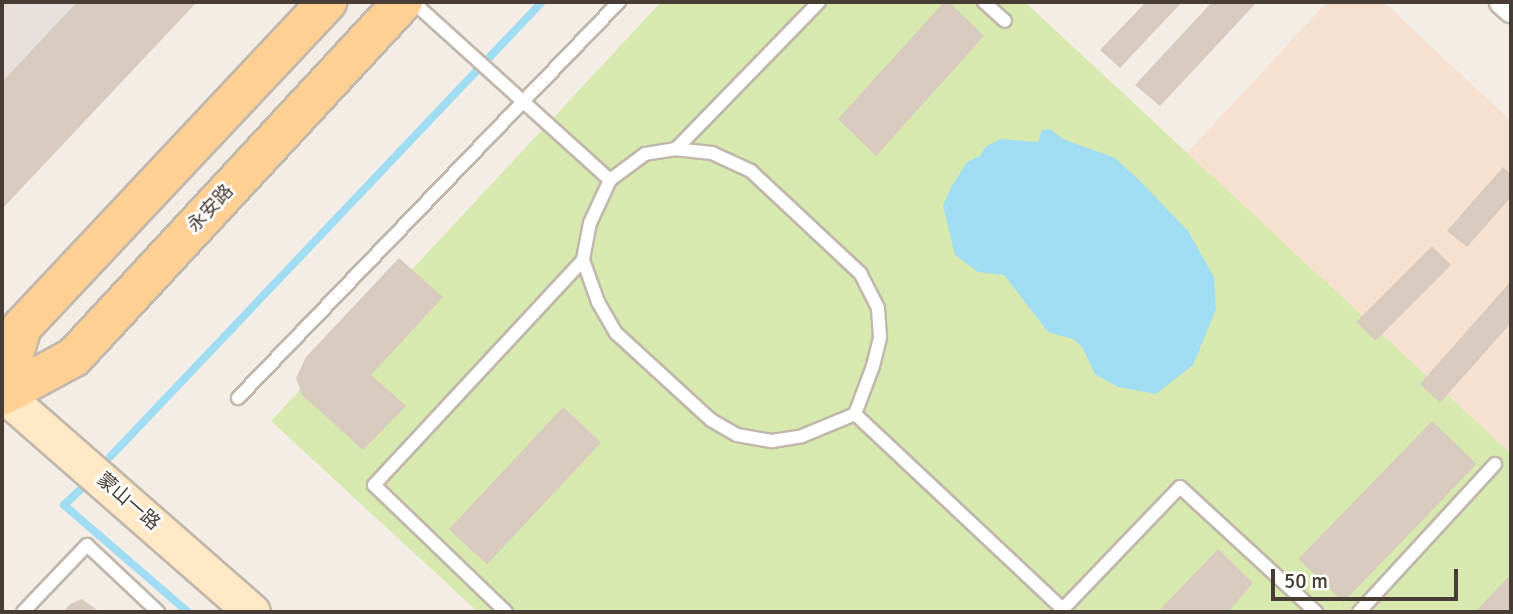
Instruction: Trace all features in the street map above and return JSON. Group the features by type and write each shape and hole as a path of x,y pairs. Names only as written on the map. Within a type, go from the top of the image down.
{"main road":[{"path":"2,394 22,327 327,2"},
{"name":"永安路","path":"2,394 74,357 403,2"},
{"name":"蒙山一路","path":"2,394 253,612"}],"street":[{"path":"1502,2 1511,10"}],"lane":[{"path":"413,2 610,180"},
{"path":"238,398 619,2"},
{"path":"676,149 819,2"},
{"path":"984,2 1005,21"},
{"path":"676,149 712,153 751,171 861,274 878,308 880,337 873,366 855,414 802,436 772,441 737,435 711,420 615,333 598,302 583,260 590,223 610,180 645,154 676,149"},
{"path":"506,611 374,485 583,260"},
{"path":"855,414 1062,611 1180,487 1316,612"},
{"path":"1359,612 1495,464"},
{"path":"23,612 87,545 158,612"}],"shaded area":[{"path":"2,2 77,2 2,82"},
{"path":"1327,2 1384,2 1511,121 1511,454 1187,153"}],"green space":[{"path":"661,2 1025,2 1511,454 1511,612 478,612 271,421"}],"water":[{"path":"1050,129 1063,139 1115,158 1188,231 1214,277 1216,309 1193,365 1156,394 1118,387 1095,374 1082,347 1073,339 1048,332 1004,275 978,272 955,255 943,206 967,162 980,156 986,146 1001,139 1038,142 1042,130"}],"building":[{"path":"77,2 197,2 2,209 2,82"},
{"path":"944,2 949,2 984,36 876,156 838,119"},
{"path":"1146,2 1182,2 1120,68 1100,50"},
{"path":"1212,2 1257,2 1160,106 1135,85"},
{"path":"1503,167 1511,175 1511,197 1467,247 1447,231"},
{"path":"1432,246 1451,265 1375,341 1356,322"},
{"path":"399,258 443,297 371,375 406,406 363,450 302,395 296,378 306,357"},
{"path":"1511,281 1511,323 1440,403 1420,384"},
{"path":"563,407 601,442 487,565 449,529"},
{"path":"1432,421 1477,464 1343,602 1299,559"},
{"path":"1218,549 1253,583 1228,612 1158,612"},
{"path":"1511,574 1511,612 1475,612"},
{"path":"82,599 100,612 63,612 70,604"}],"waterway":[{"path":"110,457 542,2"},
{"path":"80,490 64,505 188,612"}]}
